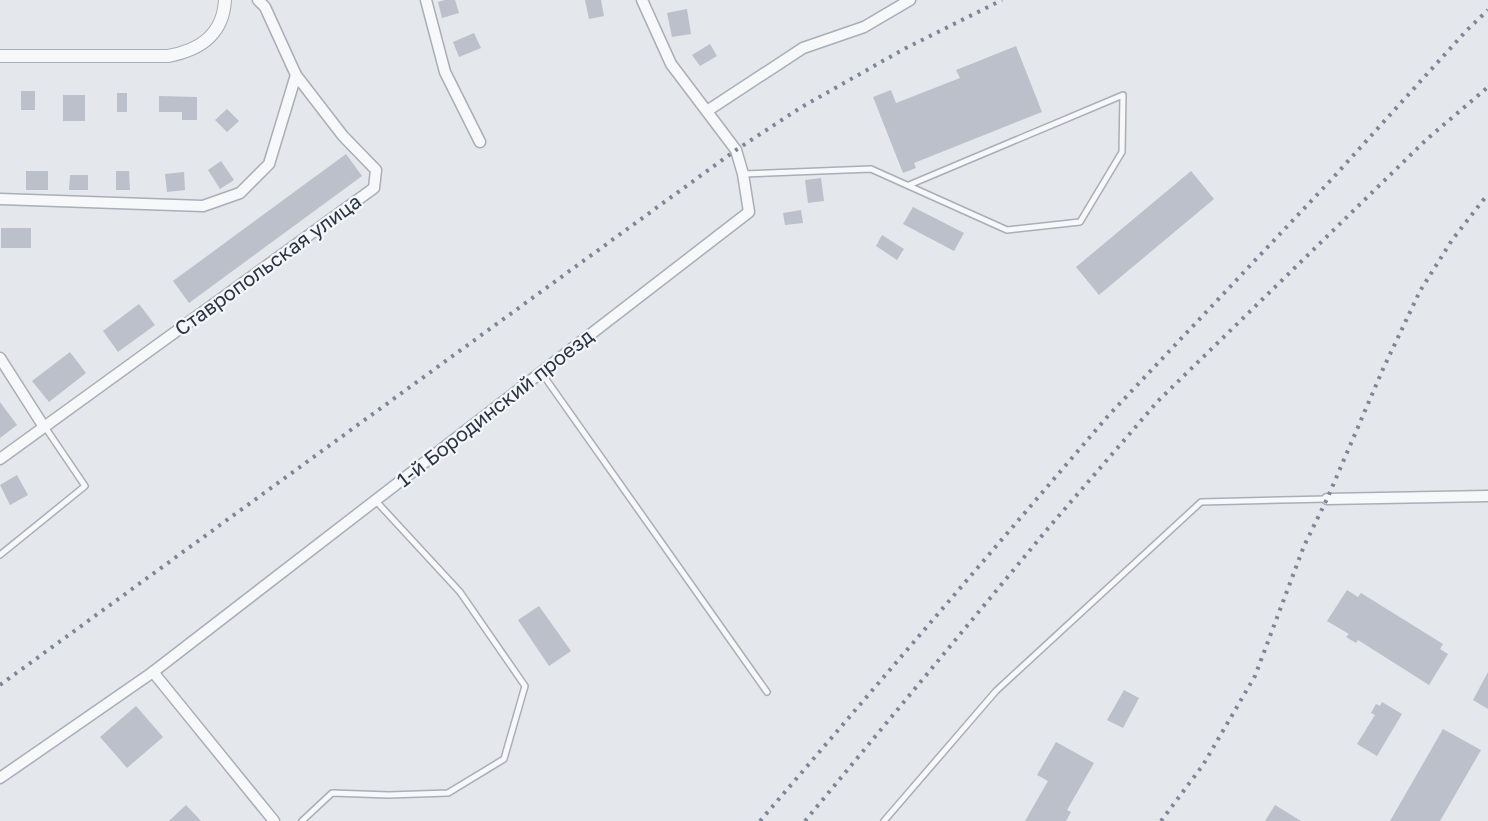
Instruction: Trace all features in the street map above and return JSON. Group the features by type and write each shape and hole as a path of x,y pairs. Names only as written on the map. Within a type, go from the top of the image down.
{"street":[{"path":"0,56 168,56 186,52 202,45 215,32 224,10 225,0"},
{"name":"Ставропольская улица","path":"0,459 374,188 376,170 343,136 296,75 265,7 258,0"},
{"path":"426,0 446,72 480,142"},
{"name":"1-й Бородинский проезд","path":"0,778 153,672 749,212 743,174 732,143 671,64 642,0"},
{"path":"707,111 803,48 864,27 910,0"},
{"path":"0,199 203,206 240,193 268,164 296,75"},
{"path":"0,358 44,427"},
{"path":"1327,499 1488,496"},
{"path":"153,672 274,821"}],"lane":[{"path":"743,174 872,169 1008,230 1080,222 1122,152 1123,95 909,185"},
{"path":"541,372 767,692"},
{"path":"0,555 85,486 44,427"},
{"path":"884,821 996,691 1201,502 1327,499"},
{"path":"302,821 332,793 389,795 448,793 504,759 525,686 460,592 375,500"}],"building":[{"path":"455,0 459,13 442,18 438,2"},
{"path":"585,0 601,0 604,16 589,19"},
{"path":"687,9 691,34 672,37 667,13"},
{"path":"474,33 481,48 459,57 453,42"},
{"path":"710,44 717,56 700,66 692,55"},
{"path":"1016,46 1042,112 914,163 916,168 903,173 873,97 891,90 896,103 960,78 956,70"},
{"path":"21,91 35,91 35,110 21,110"},
{"path":"117,93 127,93 127,112 117,112"},
{"path":"63,95 85,95 85,121 63,121"},
{"path":"159,96 197,97 197,120 182,120 182,112 159,112"},
{"path":"227,109 239,121 227,132 215,120"},
{"path":"346,154 362,176 189,303 173,281"},
{"path":"221,161 234,180 220,189 208,170"},
{"path":"26,171 48,171 48,190 26,190"},
{"path":"116,171 129,171 130,190 116,190"},
{"path":"1191,171 1214,199 1099,295 1076,267"},
{"path":"184,172 185,190 167,192 165,174"},
{"path":"70,175 88,175 88,190 69,190"},
{"path":"821,178 824,201 808,203 805,180"},
{"path":"913,207 964,233 954,251 903,224"},
{"path":"801,210 803,223 785,225 783,213"},
{"path":"1,228 31,228 31,248 1,248"},
{"path":"882,235 904,249 897,260 876,246"},
{"path":"139,304 155,325 118,352 103,331"},
{"path":"70,352 86,373 49,402 32,381"},
{"path":"0,402 17,425 0,438"},
{"path":"17,475 28,495 10,505 0,485"},
{"path":"1347,590 1358,597 1361,593 1443,644 1440,649 1448,654 1429,685 1358,640 1356,643 1346,637 1349,634 1327,621"},
{"path":"539,606 571,651 549,666 518,620"},
{"path":"1488,672 1488,709 1473,700"},
{"path":"1124,690 1139,698 1123,728 1107,720"},
{"path":"1382,702 1402,714 1377,756 1357,744 1375,715 1371,713 1376,704 1380,706"},
{"path":"136,706 163,737 127,768 100,737"},
{"path":"1443,729 1481,750 1440,821 1390,821"},
{"path":"1056,742 1094,763 1067,810 1071,812 1066,821 1025,821 1048,781 1037,775"},
{"path":"186,805 201,821 169,821"},
{"path":"1275,805 1301,821 1265,821"}],"railway":[{"path":"0,685 736,150 800,108 904,49 1002,0"},
{"path":"760,821 1108,416 1488,10"},
{"path":"805,821 1050,526 1158,401 1427,139 1488,87"},
{"path":"1161,821 1203,765 1255,676 1304,546 1420,291 1452,240 1488,194"}]}
